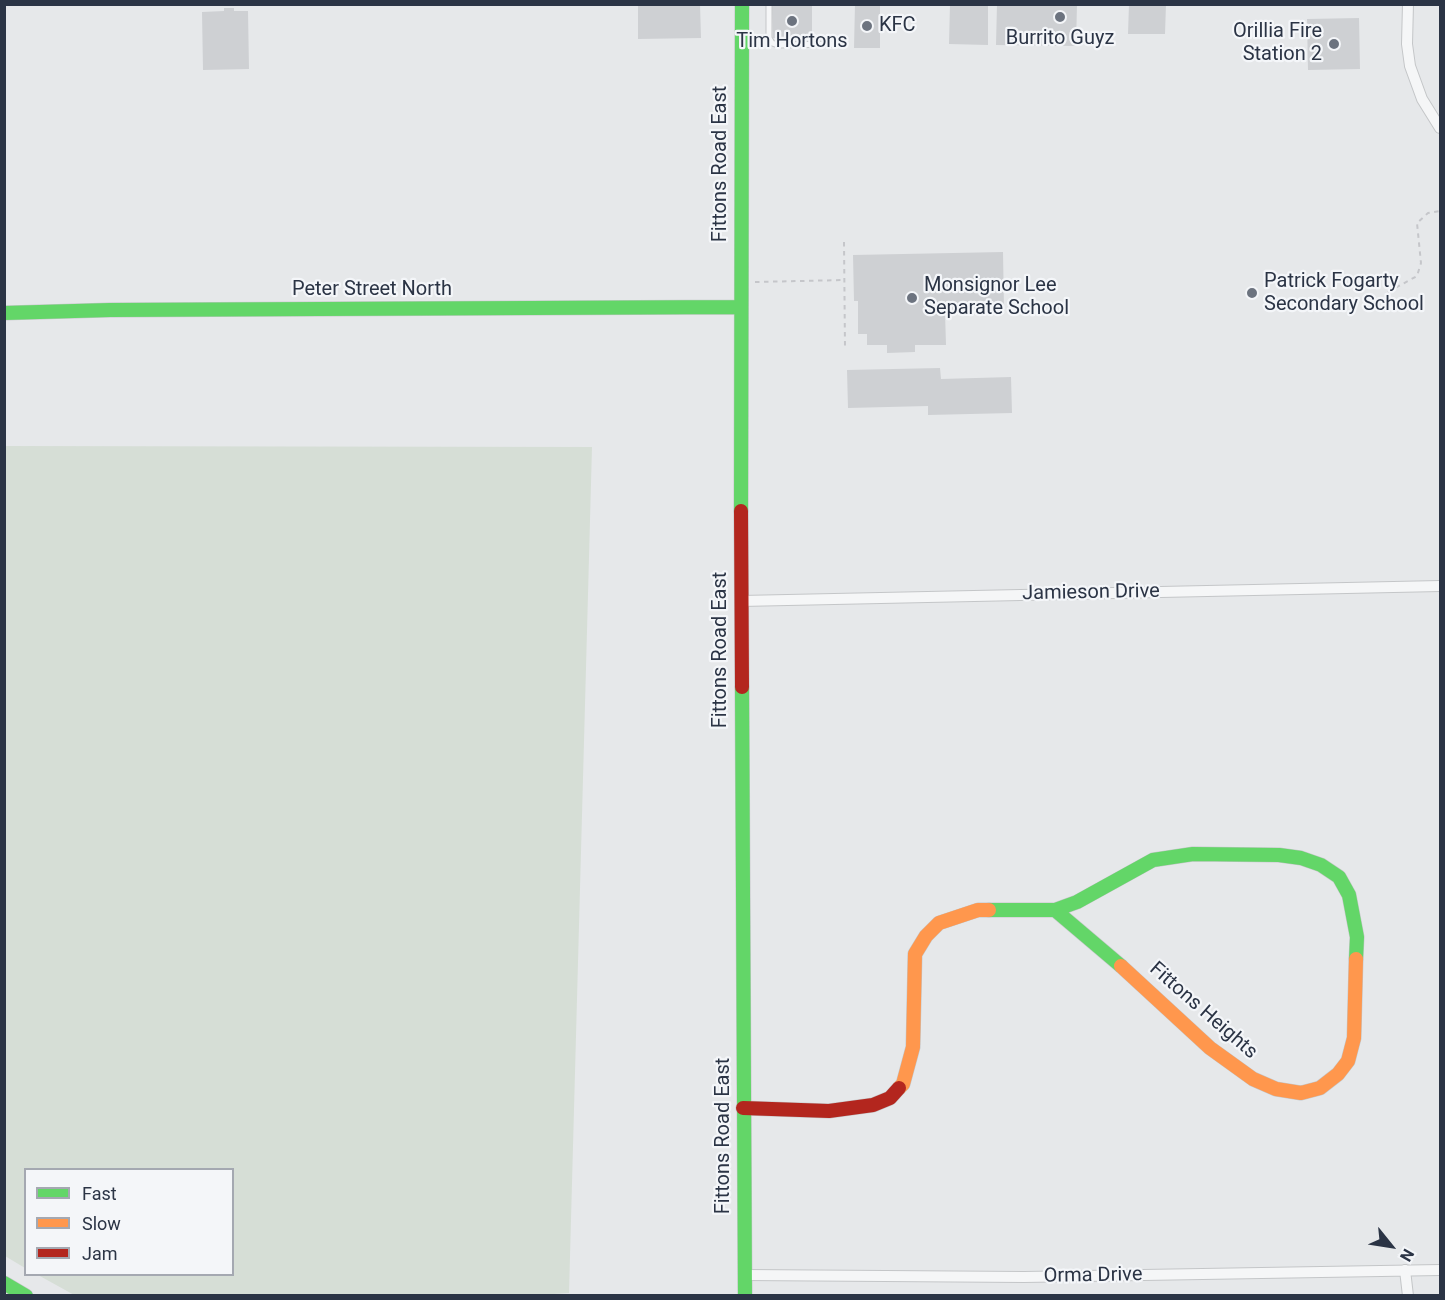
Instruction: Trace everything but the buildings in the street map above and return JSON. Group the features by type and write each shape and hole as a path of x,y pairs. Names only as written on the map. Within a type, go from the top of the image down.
{"street":[{"name":"Fittons Road East","path":"742,4 740,307 745,1296"},
{"path":"1408,4 1407,44 1410,66 1422,99 1440,128"},
{"name":"Peter Street North","path":"4,313 110,310 740,307"},
{"name":"Jamieson Drive","path":"741,602 1440,586"},
{"name":"Fittons Heights","path":"743,1108 829,1111 873,1105 890,1098 903,1084 913,1047 915,954 926,936 939,923 978,910 1055,910 1077,902 1153,860 1193,854 1279,855 1301,858 1321,865 1339,877 1349,895 1357,937 1354,1038 1348,1061 1338,1074 1320,1088 1301,1092 1276,1089 1253,1079 1210,1048 1097,944 1055,910"},
{"path":"1405,1270 1408,1296"},
{"name":"Orma Drive","path":"745,1275 1024,1277 1440,1270"},
{"path":"4,1283 24,1296"},
{"path":"4,1295 24,1296"}],"lane":[{"path":"770,4 769,38 772,43 841,44"}],"path":[{"path":"1388,292 1417,276 1421,263 1417,223 1428,213 1440,211"},
{"path":"844,242 845,348"},
{"path":"749,282 844,280"}],"shaded area":[{"path":"5,446 592,447 569,1293 525,1296 76,1296 40,1276 234,1276 234,1168 24,1168 24,1267 5,1256"}],"traffic: fast":[{"path":"741,511 742,4"},
{"path":"4,313 110,310 740,307"},
{"path":"742,687 745,1296"},
{"path":"989,910 1055,910 1077,902 1153,860 1193,854 1279,855 1301,858 1321,865 1339,877 1349,895 1357,937 1356,959"},
{"path":"1055,910 1121,966"},
{"path":"4,1283 26,1296"}],"traffic: slow":[{"path":"899,1088 903,1084 913,1047 915,954 926,936 939,923 978,910 989,910"},
{"path":"1121,966 1210,1048 1253,1079 1276,1089 1301,1093 1320,1088 1338,1074 1348,1061 1354,1038 1356,959"}],"traffic: jam":[{"path":"741,511 742,687"},
{"path":"743,1108 829,1111 873,1105 890,1098 899,1088"}],"place":[{"name":"Burrito Guyz","path":"1060,17"},
{"name":"Tim Hortons","path":"792,21"},
{"name":"KFC","path":"867,26"},
{"name":"Orillia Fire Station 2","path":"1334,44"},
{"name":"Patrick Fogarty Secondary School","path":"1252,293"},
{"name":"Monsignor Lee Separate School","path":"912,298"}]}
